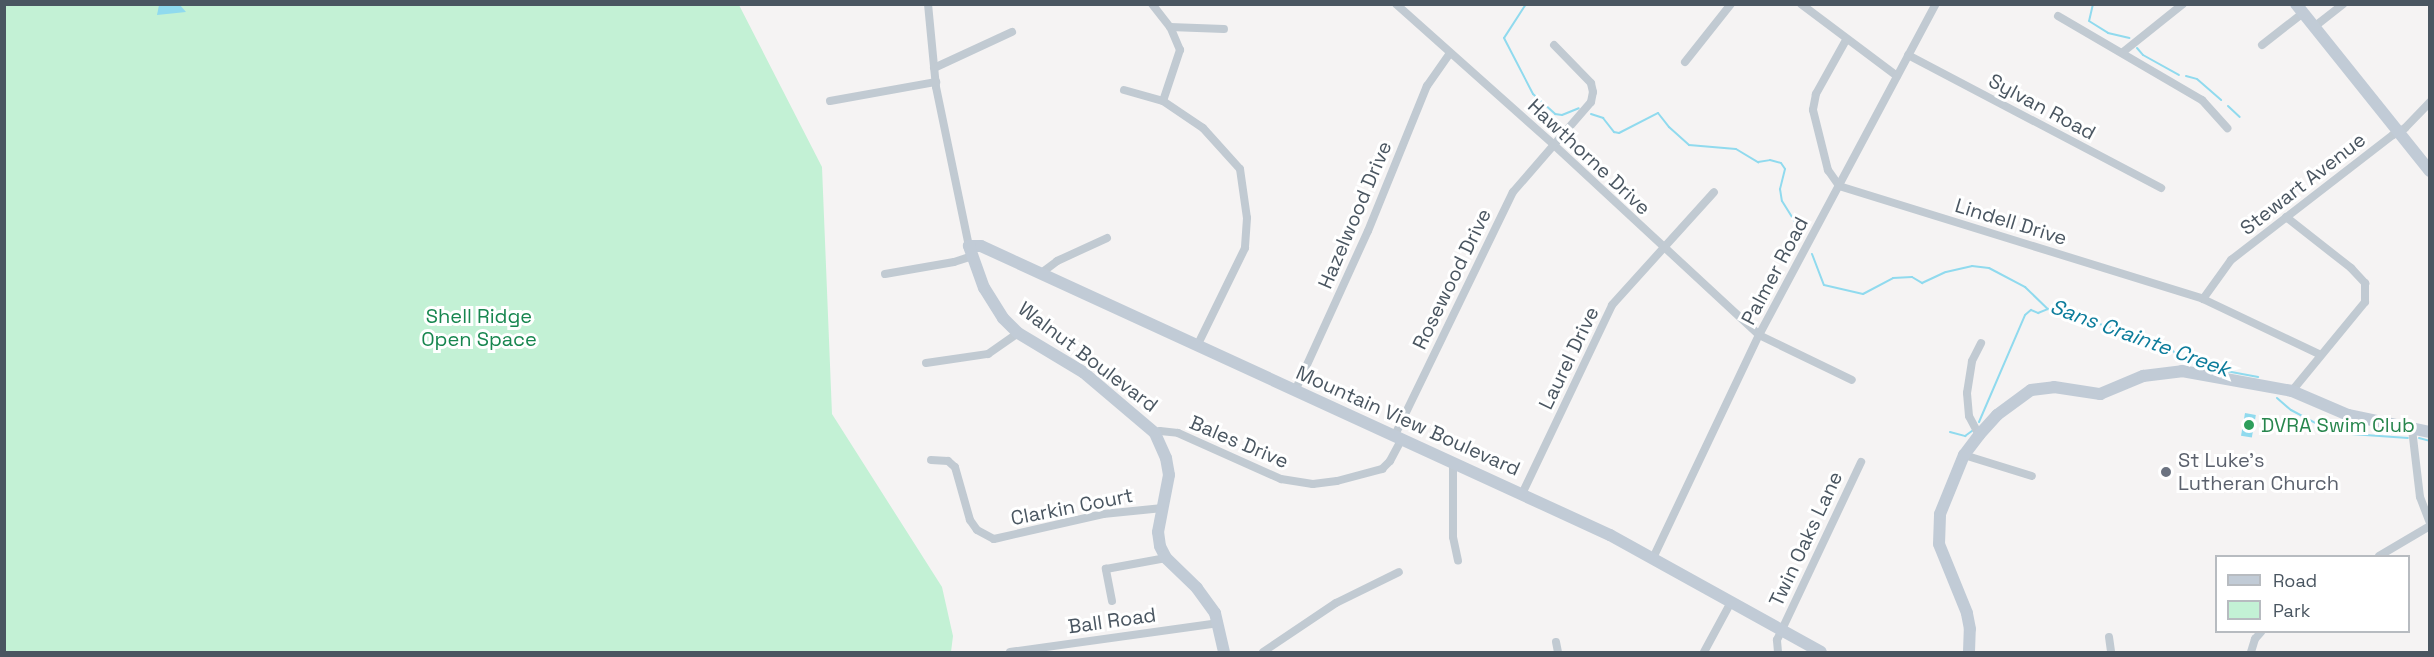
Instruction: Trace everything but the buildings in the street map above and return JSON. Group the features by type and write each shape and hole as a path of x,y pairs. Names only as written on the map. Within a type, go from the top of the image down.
{"street":[{"name":"Walnut Boulevard","path":"928,4 936,82 971,251 984,288 1018,333 1083,372 1155,433 1166,458 1169,475 1158,540 1166,558"},
{"path":"1152,4 1170,27 1180,50 1163,101"},
{"name":"Hawthorne Drive","path":"1396,4 1449,54 1554,145 1759,335 1852,380"},
{"path":"1685,63 1731,4"},
{"path":"1800,4 1846,40 1897,75"},
{"name":"Palmer Road","path":"1653,558 1759,335 1936,4"},
{"path":"2123,52 2183,4"},
{"path":"2314,27 2343,4"},
{"path":"2262,45 2299,9 2430,171"},
{"path":"2058,16 2202,100 2227,128"},
{"path":"1170,27 1224,29"},
{"path":"934,68 1012,32"},
{"path":"1839,186 1828,170 1813,110 1816,94 1846,40"},
{"name":"Rosewood Drive","path":"1398,439 1513,192 1587,107 1593,92 1591,83 1554,45"},
{"name":"Hazelwood Drive","path":"1295,391 1368,231 1428,86 1449,54"},
{"name":"Sylvan Road","path":"1908,55 2161,188"},
{"path":"830,101 936,82"},
{"path":"1124,90 1163,101 1203,128 1240,169 1246,208 1245,248 1197,346"},
{"name":"Stewart Avenue","path":"2203,299 2231,260 2398,132 2430,102"},
{"name":"Lindell Drive","path":"1839,186 2203,299 2319,354"},
{"name":"Laurel Drive","path":"1522,494 1612,305 1714,192"},
{"path":"2286,218 2351,268 2365,283 2364,302 2319,354 2292,391"},
{"path":"1040,274 1057,261 1107,238"},
{"name":"Mountain View Boulevard","path":"971,251 981,246 1452,464 1522,494 1653,558 1821,652"},
{"path":"885,274 954,262 971,251"},
{"path":"926,363 988,354 1018,333"},
{"path":"1979,435 1969,416 1966,393 1972,361 1981,343"},
{"path":"1969,652 1967,613 1938,534 1940,514 1964,455 1979,435 2009,406 2040,387 2100,393 2150,374 2182,371 2292,391 2348,415 2430,432"},
{"path":"2381,555 2430,525 2420,497 2412,429"},
{"name":"Bales Drive","path":"1155,433 1160,431 1178,433 1281,479 1313,484 1336,481 1382,469 1390,461 1398,439"},
{"path":"1964,455 2032,476"},
{"name":"Clarkin Court","path":"931,460 948,460 956,467 970,520 977,530 994,539 1103,514 1163,508"},
{"name":"Twin Oaks Lane","path":"1778,652 1777,640 1781,630 1861,462"},
{"path":"1452,464 1453,537 1458,560"},
{"path":"1112,601 1106,569 1166,558 1207,600 1219,623 1224,652"},
{"path":"1263,652 1336,603 1399,572"},
{"path":"1704,652 1731,602"},
{"name":"Ball Road","path":"1010,652 1219,623"},
{"path":"2251,652 2255,639 2260,633"},
{"path":"2109,637 2111,652"},
{"path":"1556,642 1558,652"}],"green space":[{"name":"Shell Ridge Open Space","path":"4,5 739,5 822,167 832,414 942,587 953,636 951,652 5,652"}],"water":[{"path":"159,5 180,5 186,12 157,15"},
{"name":"DVRA Swim Club","path":"2245,413 2256,415 2252,438 2241,436"}],"waterway":[{"name":"Sans Crainte Creek","path":"1526,4 1504,38 1533,94 1555,114 1562,115 1579,108"},
{"name":"Sans Crainte Creek","path":"2093,4 2089,21 2108,33 2129,38"},
{"name":"Sans Crainte Creek","path":"2137,48 2143,55 2179,75"},
{"name":"Sans Crainte Creek","path":"2186,76 2197,79 2221,100"},
{"name":"Sans Crainte Creek","path":"2228,106 2240,117"},
{"name":"Sans Crainte Creek","path":"1591,114 1603,118 1614,132 1619,133 1658,113 1669,127 1689,145 1736,149 1758,162 1770,160 1781,163 1785,169 1780,189 1782,201 1801,232"},
{"name":"Sans Crainte Creek","path":"1812,254 1824,285 1863,294 1893,278 1912,277 1922,283 1946,272 1972,266 1989,268 2025,287 2048,309 2168,344 2177,356 2197,361 2210,368 2258,377"},
{"path":"1979,422 2025,315 2031,310 2038,313 2048,309"},
{"name":"Sans Crainte Creek","path":"2277,398 2291,410 2317,424 2341,427 2351,434 2408,438"},
{"path":"1950,432 1965,436 1972,431"},
{"name":"Sans Crainte Creek","path":"2419,438 2430,441"}],"place":[{"name":"DVRA Swim Club","path":"2249,425"},
{"name":"St Luke's Lutheran Church","path":"2166,472"}]}
